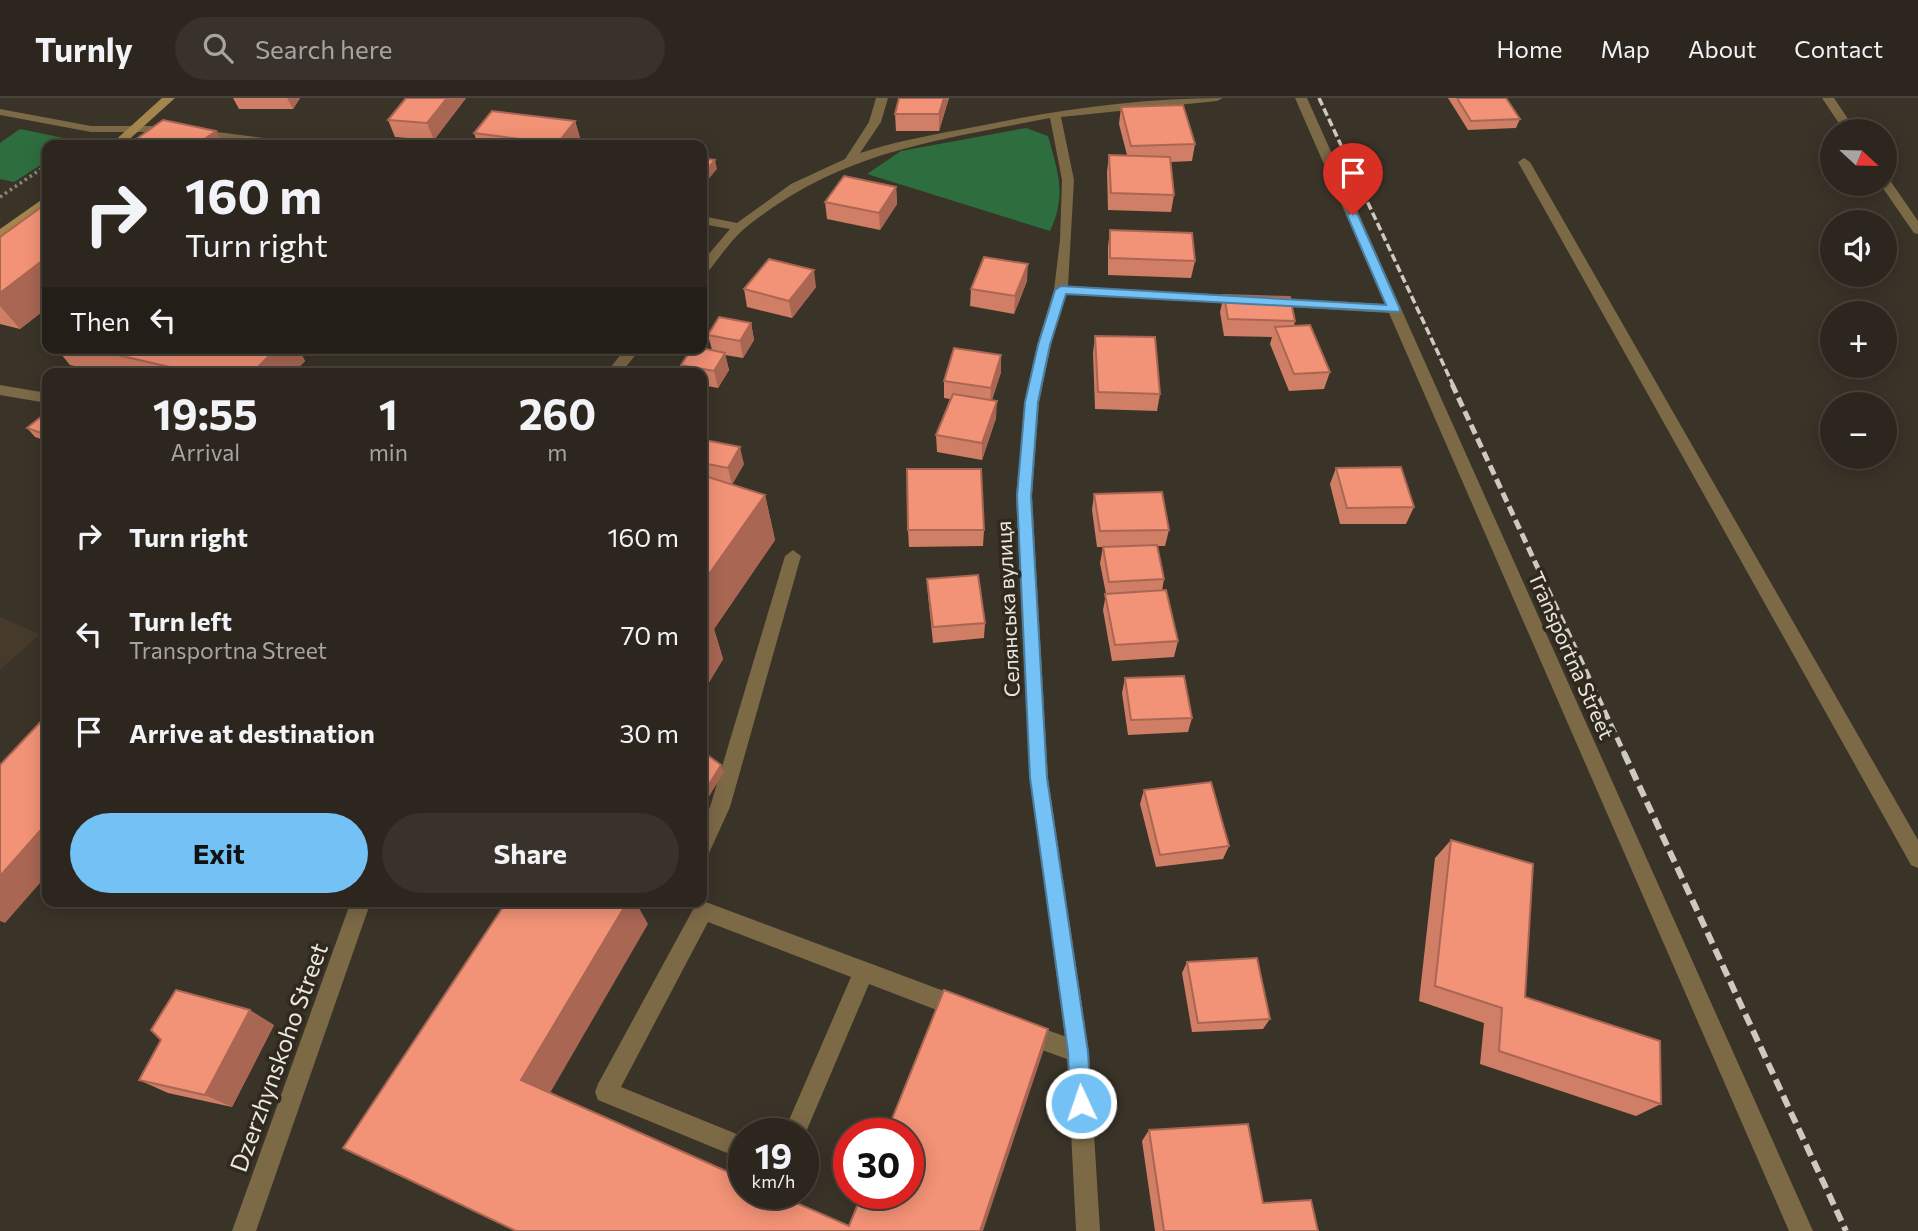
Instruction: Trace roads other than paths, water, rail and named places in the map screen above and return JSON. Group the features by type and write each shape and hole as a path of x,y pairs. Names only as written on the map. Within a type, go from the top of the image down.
{"main road":[{"path":"122,140 169,98"},
{"path":"0,235 42,204"}],"street":[{"path":"849,161 875,122 882,98"},
{"path":"707,264 739,227 795,187 849,161 890,147 1055,114 1217,98"},
{"name":"Transportna Street","path":"1301,98 1801,1231"},
{"path":"1828,98 1842,119"},
{"path":"0,112 91,129 171,129 256,140"},
{"name":"Селянська вулиця","path":"1055,114 1068,180 1061,290 1044,345 1032,402 1024,496 1039,778 1078,1052 1088,1231"},
{"path":"1524,162 1918,859"},
{"path":"1895,196 1918,230"},
{"path":"707,221 739,227"},
{"path":"1061,290 1394,309"},
{"path":"616,368 629,354"},
{"path":"0,390 42,397"},
{"path":"707,836 720,807 793,556"},
{"name":"Dzerzhynskoho Street","path":"244,1231 359,907"},
{"path":"728,1142 606,1092 703,911 977,1014"},
{"path":"801,1118 864,972"},
{"path":"1002,1024 1078,1052"}],"railway":[{"path":"1319,98 1453,385"},
{"path":"1452,384 1625,755"},
{"path":"1624,753 1846,1231"}]}
